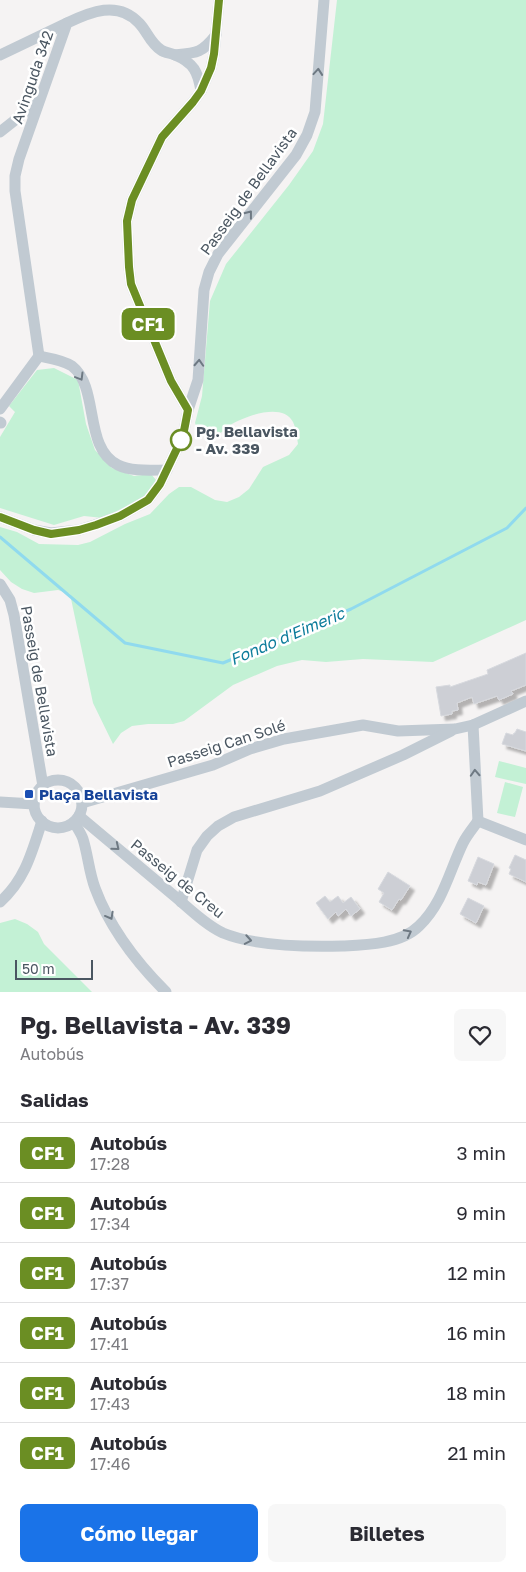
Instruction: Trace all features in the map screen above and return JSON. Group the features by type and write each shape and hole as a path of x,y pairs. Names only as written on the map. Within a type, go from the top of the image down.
{"street":[{"path":"188,410 171,381 131,284 127,221 132,200 162,137 201,91 211,68 219,0"},
{"name":"Passeig de Bellavista","path":"0,518 51,534 79,530 120,516 148,500 160,484 183,436 188,410 198,380 204,290 209,272 218,254 296,155 307,135 315,112 324,0"},
{"name":"Avinguda 342","path":"39,356 15,191 15,176 38,102 67,23 95,11 107,9 118,11 138,22 150,40 159,49 175,55 195,69 201,91"},
{"path":"0,55 67,23"},
{"path":"175,55 194,54 202,50 216,34"},
{"path":"0,132 38,102"},
{"path":"0,409 39,356 65,362 78,372 84,384 99,443 106,454 117,464 132,469 167,470"},
{"name":"Passeig de Bellavista","path":"0,584 10,600 14,615 43,786"},
{"name":"Passeig Can Solé","path":"82,803 213,765 250,749 284,739 363,726 398,731 455,729 472,725 526,701"},
{"path":"472,725 478,821 526,840"},
{"path":"181,902 197,850 207,836 218,826 234,817 320,791 403,755 455,729"},
{"path":"59,780 68,782 75,787 80,794 82,803 76,819 63,827 52,827 42,821 34,804 43,786 50,781 59,780"},
{"path":"0,802 34,804"},
{"path":"76,819 95,888 110,918 123,941 143,968 166,992"},
{"name":"Passeig de Creu","path":"76,819 217,930 246,940 310,947 386,941 402,937 418,928 442,896 464,842 478,821"},
{"path":"0,902 8,895 23,875 42,821"}],"green space":[{"path":"337,0 526,0 526,620 433,662 363,659 326,662 302,660 277,666 233,685 184,721 173,724 132,726 121,733 113,744 93,703 70,594 58,590 34,593 22,589 11,582 0,570 0,527 17,532 39,544 78,545 90,542 125,524 150,514 169,494 179,487 191,487 215,500 227,502 239,497 249,489 263,467 289,455 298,444 293,422 288,416 281,413 264,412 246,418 212,436 200,435 195,423 202,396 210,301 226,264 289,185 313,151 323,124"},
{"path":"54,368 78,380 86,424 95,450 112,468 134,476 151,474 156,480 145,497 103,518 84,516 54,525 0,508 0,437 15,412 9,406 37,370"},
{"path":"499,761 526,768 526,784 495,777"},
{"path":"505,782 523,787 515,817 497,813"},
{"path":"15,919 27,924 38,932 44,944 92,992 0,992 0,923"}],"building":[{"path":"526,653 526,685 511,691 513,694 499,700 497,696 474,704 472,697 457,703 458,710 452,711 452,714 441,716 436,687 450,685 450,687 488,674 487,670"},
{"path":"517,729 526,732 526,751 502,744 506,733 513,735"},
{"path":"515,855 526,860 526,882 509,874 511,869 509,868"},
{"path":"478,857 494,864 486,885 478,882 477,885 468,881"},
{"path":"388,872 410,886 392,910 379,902 384,893 378,889"},
{"path":"325,896 330,902 338,896 343,903 351,897 360,909 351,916 346,909 338,916 336,912 328,919 316,903"},
{"path":"468,898 484,906 476,923 460,914"}],"waterway":[{"name":"Fondo d'Eimeric","path":"0,537 125,643 223,663 351,609 507,528 526,508"}],"bus line":[{"name":"CF1","path":"0,517 34,530 51,534 79,530 120,516 148,500 160,484 183,436 188,410 171,381 131,284 127,221 132,200 162,137 201,91 211,68 219,0"}],"place":[{"name":"Pg. Bellavista - Av. 339","path":"181,440"},
{"name":"Plaça Bellavista","path":"29,794"}]}
